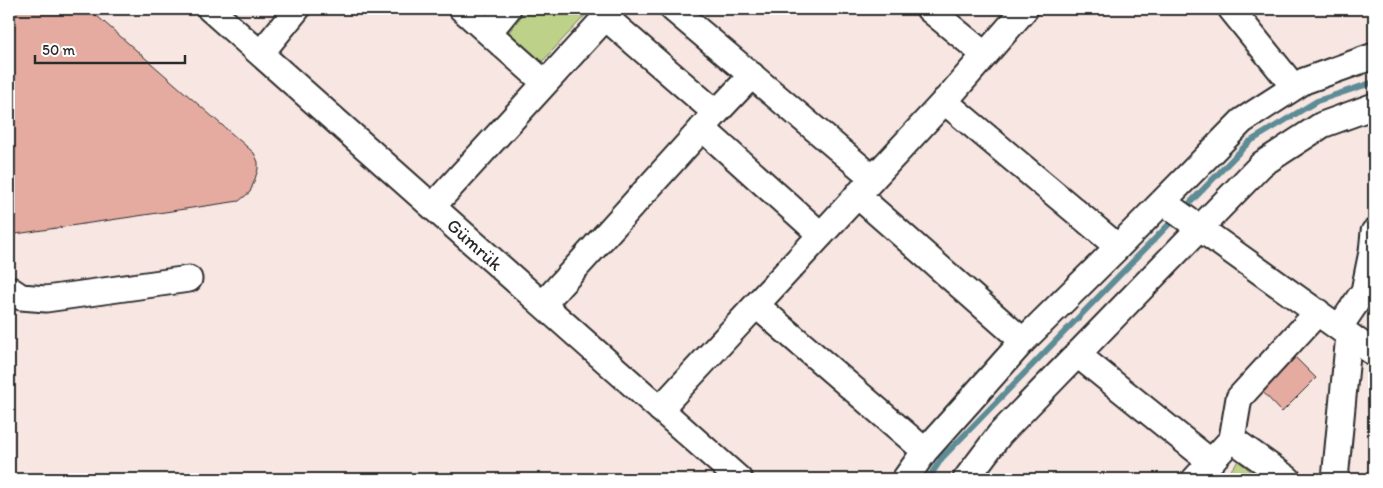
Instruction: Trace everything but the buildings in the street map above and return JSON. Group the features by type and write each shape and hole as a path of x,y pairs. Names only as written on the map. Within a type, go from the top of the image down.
{"street":[{"name":"Gümrük","path":"210,9 739,479"},
{"path":"261,53 297,9"},
{"path":"462,9 545,83"},
{"path":"489,32 508,9"},
{"path":"673,9 752,76 1023,341"},
{"path":"929,9 985,55"},
{"path":"660,408 944,101 1025,9"},
{"path":"1231,9 1294,87"},
{"path":"433,206 609,13 709,121 821,235"},
{"path":"966,479 1000,434 1078,355 1180,214 1242,121 1304,81 1374,56"},
{"path":"543,304 752,76"},
{"path":"944,101 1118,247"},
{"path":"905,479 925,451 1023,341 1118,247 1180,214 1322,125 1374,106"},
{"path":"1180,214 1374,353"},
{"path":"1335,479 1344,331 1364,290 1374,232"},
{"path":"9,289 21,297 46,299 189,279"},
{"path":"756,305 925,451"},
{"path":"1078,355 1203,471 1232,439 1239,398 1318,312"},
{"path":"1232,439 1288,479"}],"green space":[{"path":"527,9 591,9 539,65 505,37"},
{"path":"1238,461 1261,479 1224,479"}],"waterway":[{"path":"1183,210 1249,142 1317,101 1374,82"},
{"path":"928,479 942,458 1176,217"}]}
